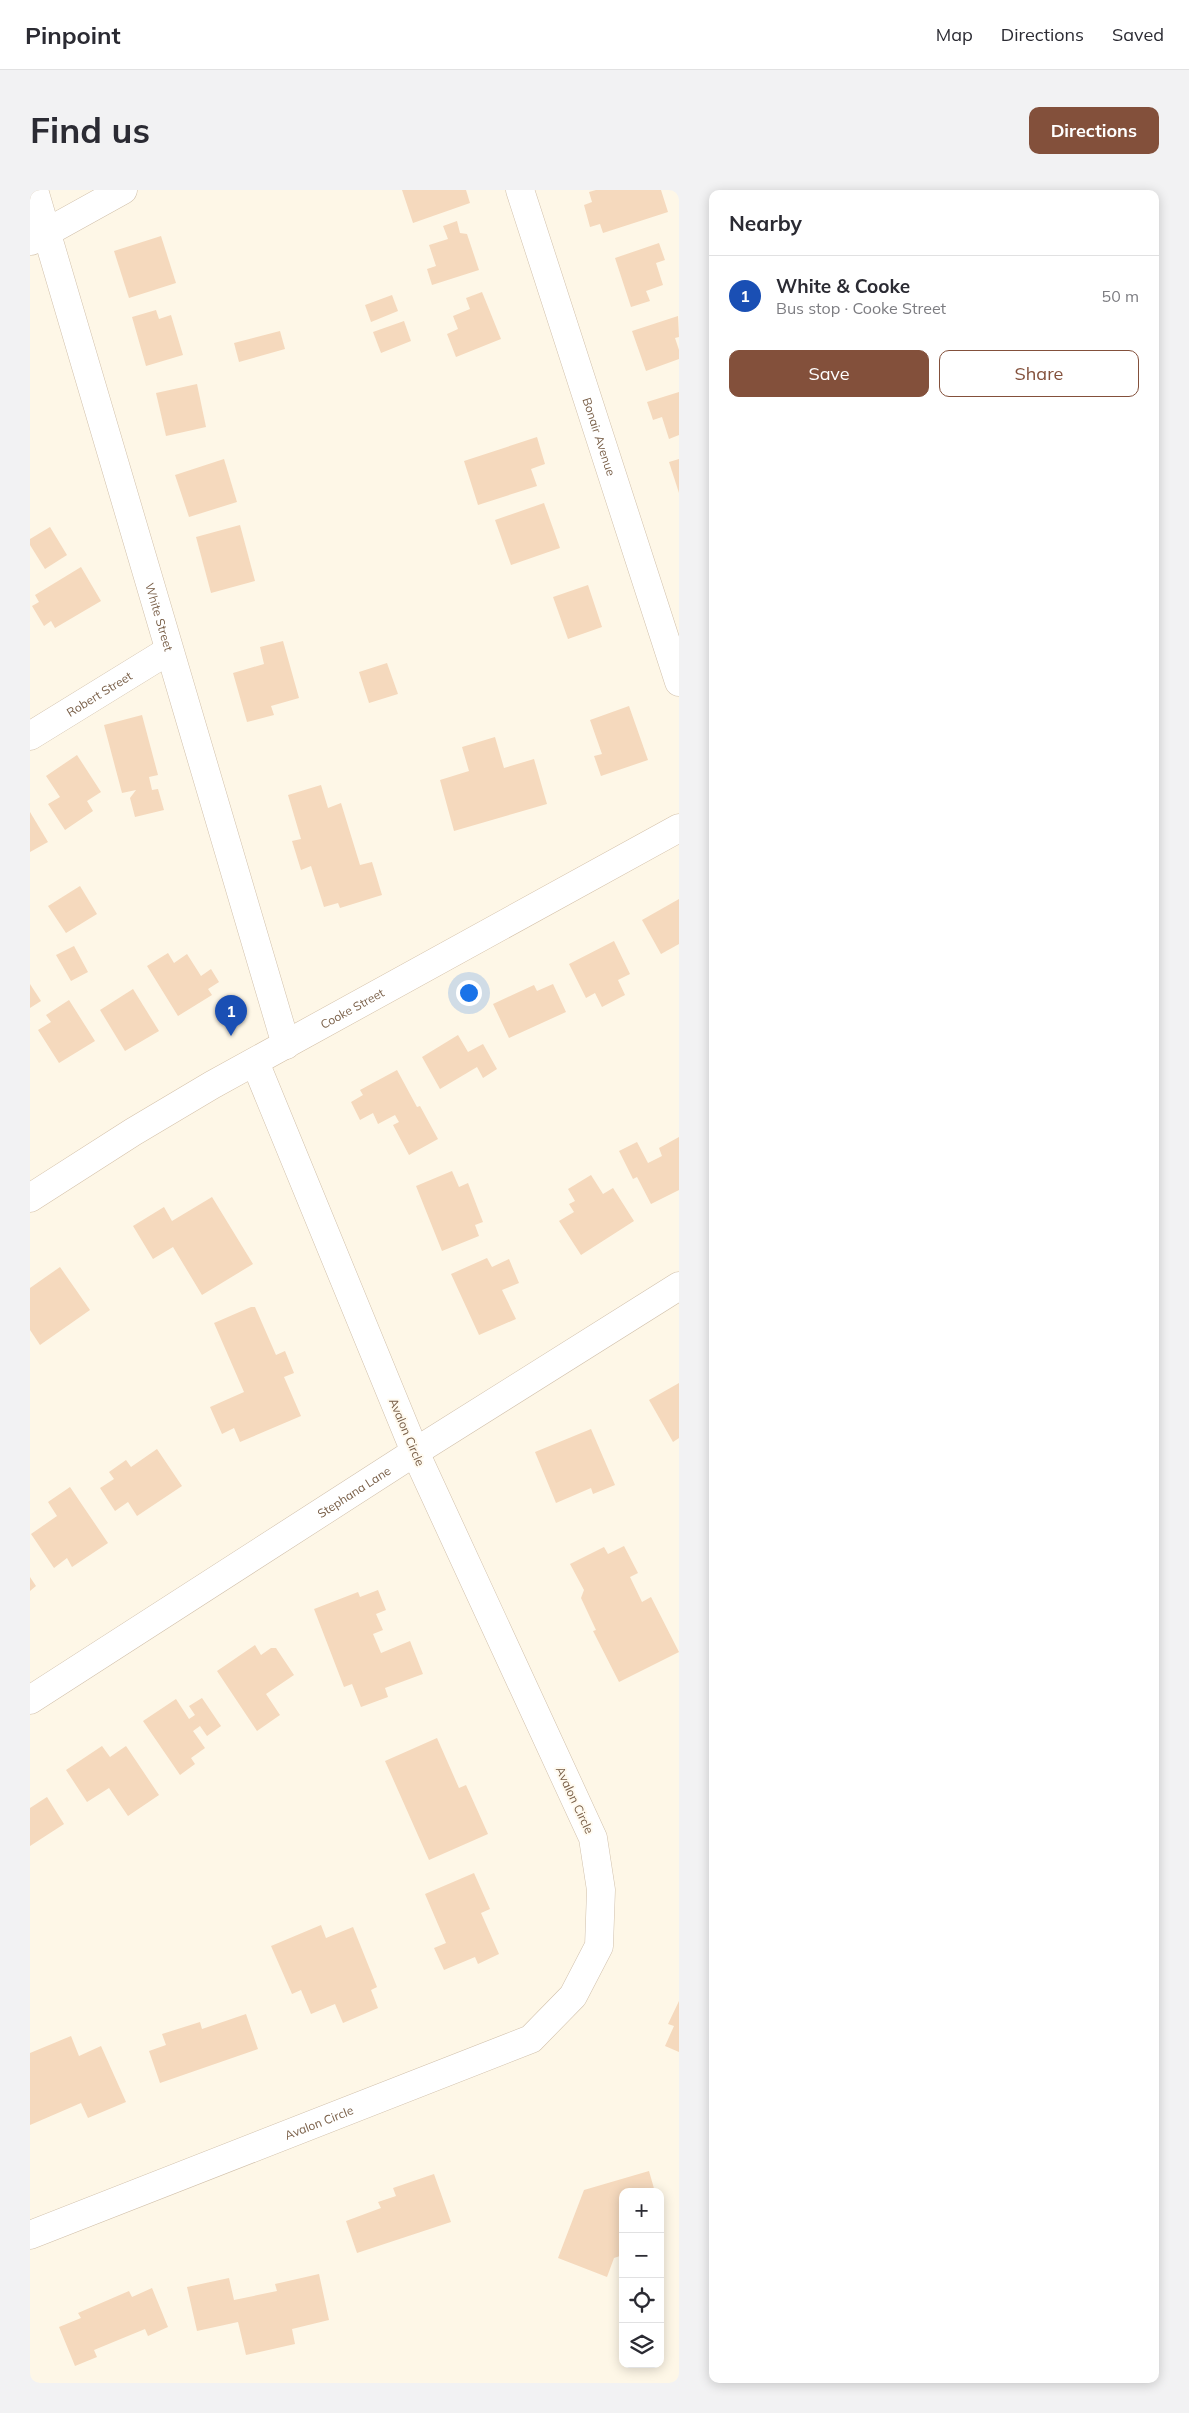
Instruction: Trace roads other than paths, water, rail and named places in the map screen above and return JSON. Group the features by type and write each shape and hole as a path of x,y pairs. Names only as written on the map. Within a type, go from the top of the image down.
{"street":[{"name":"White Street","path":"34,190 38,237 168,651 286,1045"},
{"path":"38,237 123,190"},
{"name":"Bonair Avenue","path":"520,190 679,682"},
{"name":"Robert Street","path":"30,736 168,651"},
{"name":"Cooke Street","path":"30,1198 133,1132 255,1062 679,828"},
{"name":"Avalon Circle","path":"30,2236 531,2039 572,1996 599,1946 601,1890 593,1838 415,1452 255,1062"},
{"name":"Stephana Lane","path":"30,1700 415,1452 679,1286"}],"place":[{"name":"White & Cooke","path":"231,1036"}]}
